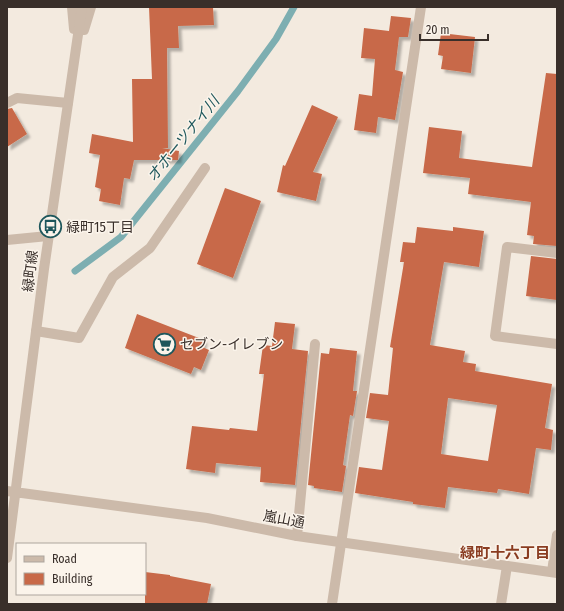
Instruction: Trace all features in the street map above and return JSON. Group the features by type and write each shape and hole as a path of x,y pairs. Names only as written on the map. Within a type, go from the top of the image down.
{"street":[{"path":"72,7 74,29 84,30 91,7"},
{"name":"緑町線","path":"7,558 12,491 82,7"},
{"path":"332,604 421,7"},
{"path":"7,103 17,98 68,103"},
{"path":"36,331 78,338 113,277 150,248 206,168"},
{"path":"7,240 48,236"},
{"path":"557,253 507,247 495,336 557,344"},
{"path":"296,536 315,344"},
{"name":"嵐山通","path":"12,491 207,518 296,536 342,543 554,572"},
{"path":"554,572 557,535"},
{"path":"501,604 507,566"}],"building":[{"path":"149,7 213,7 214,25 178,26 179,48 167,48 168,148 162,148 179,151 178,160 134,160 130,179 124,178 120,205 99,201 101,189 95,187 100,155 89,153 92,134 133,142 132,79 152,79"},
{"path":"391,16 411,18 408,37 399,37 395,70 403,72 395,120 378,117 376,133 354,130 359,94 372,96 375,59 361,58 364,28 389,31"},
{"path":"441,33 475,37 471,73 441,69 443,56 438,55"},
{"path":"546,73 557,74 557,246 533,244 534,236 527,235 531,202 468,194 470,178 423,173 429,127 462,131 459,158 532,167"},
{"path":"312,105 338,117 313,172 322,174 316,201 277,192 283,165 285,166"},
{"path":"12,108 27,134 7,147 7,109"},
{"path":"225,188 261,201 233,278 197,264"},
{"path":"417,227 453,231 453,227 484,231 479,267 444,262 430,345 465,351 463,362 476,364 475,371 552,384 545,428 553,430 551,450 536,448 529,494 498,489 497,493 448,487 445,508 413,504 413,502 355,493 359,467 382,470 389,421 366,418 370,393 388,395 393,348 390,347 404,262 400,262 403,242 415,243","holes":["448,398 497,405 488,461 441,454"]},
{"path":"531,256 557,259 557,300 526,296"},
{"name":"セブン-イレブン","path":"137,314 204,340 202,347 209,350 201,370 194,367 191,374 125,348"},
{"path":"275,322 295,324 292,349 308,351 295,485 260,482 261,467 216,463 215,473 186,469 192,426 257,431 264,374 259,374 263,345 272,346"},
{"path":"330,348 357,351 353,391 357,391 353,416 350,415 343,465 346,466 342,492 314,488 314,486 308,485 321,353 329,354"},
{"path":"146,572 170,575 211,584 207,604 145,604"}],"waterway":[{"name":"オホーツナイ川","path":"75,271 121,237 238,91 276,39 294,7"}],"place":[{"name":"緑町15丁目","path":"50,227"},
{"name":"セブン-イレブン","path":"165,344"}],"district":[{"name":"緑町十六丁目","path":"505,553"}]}
